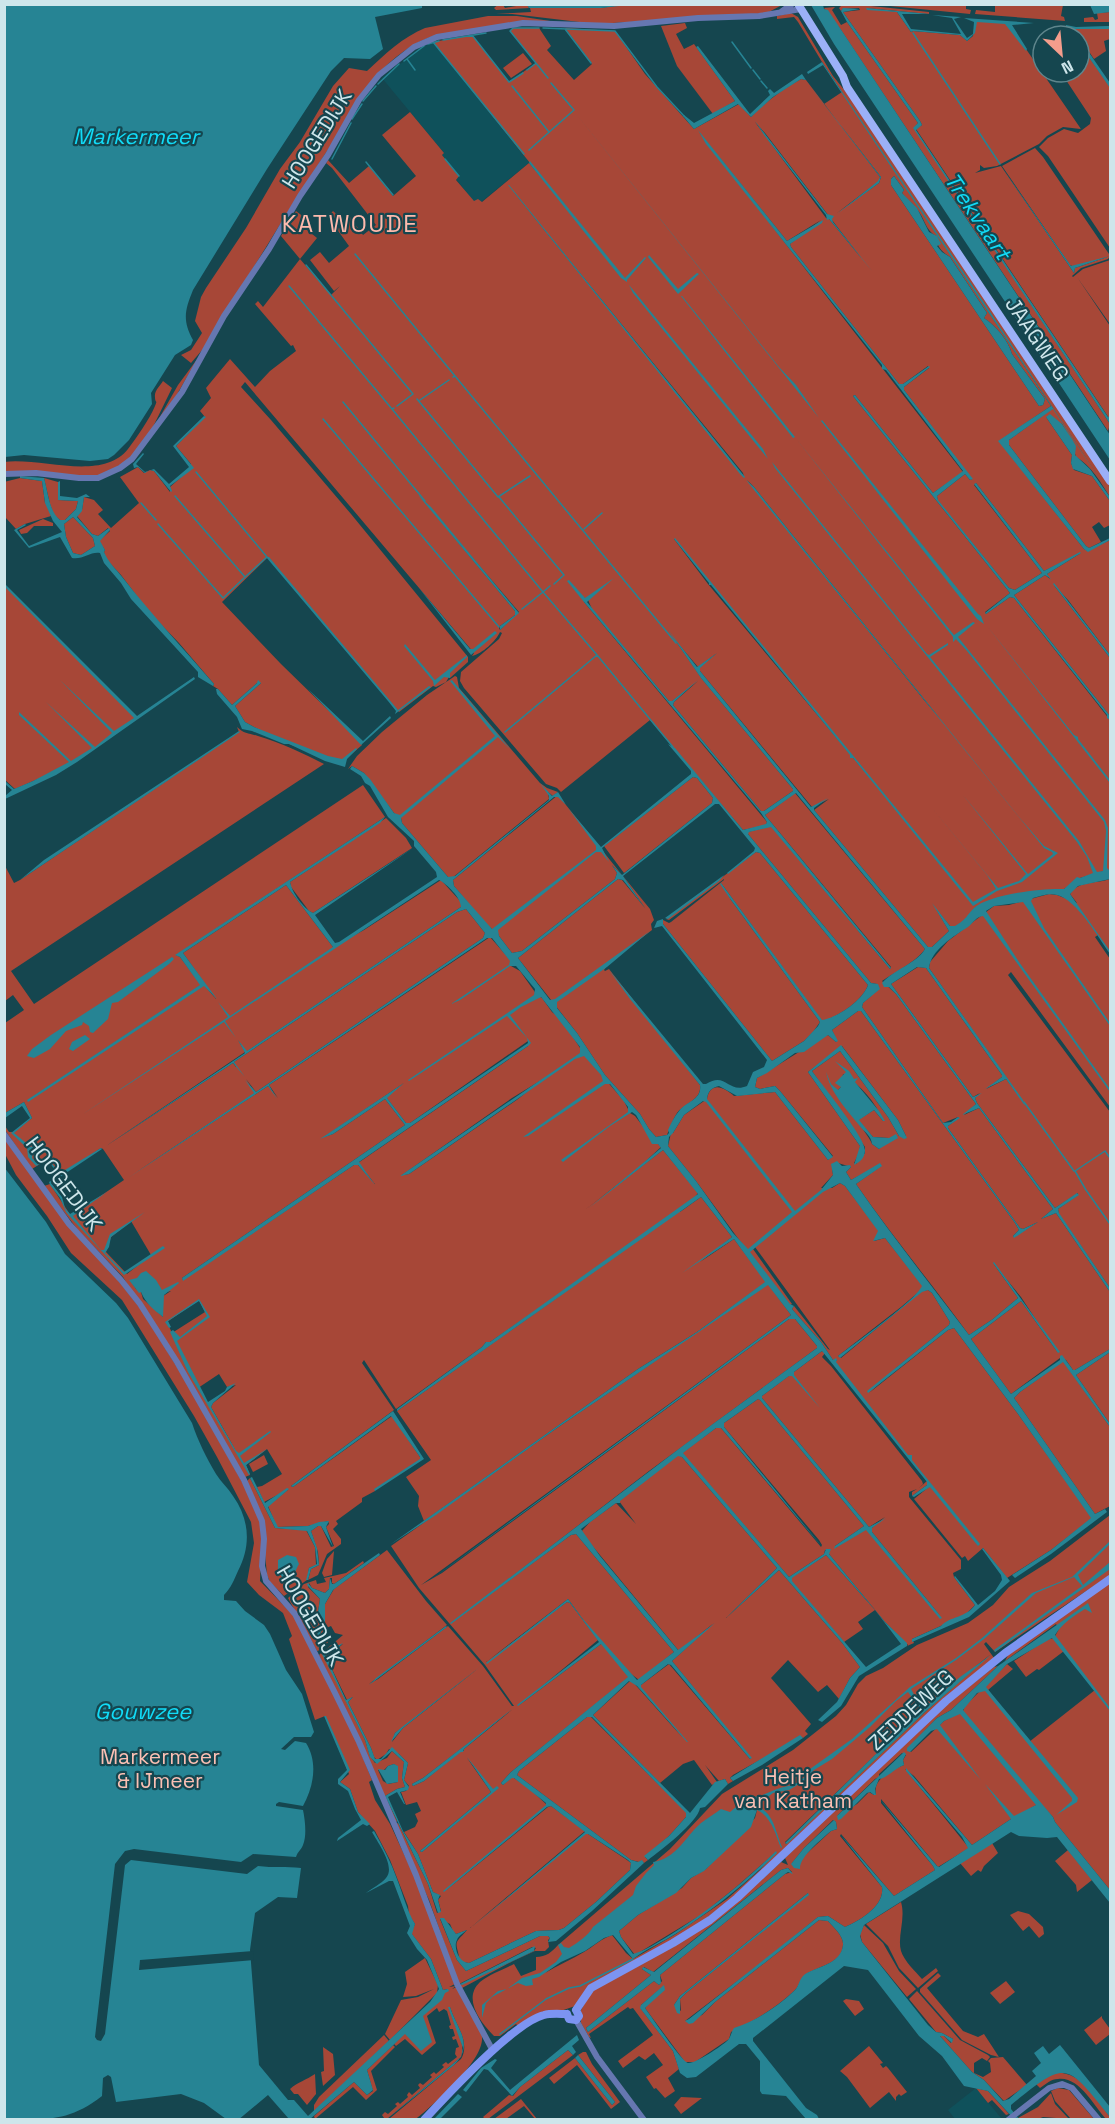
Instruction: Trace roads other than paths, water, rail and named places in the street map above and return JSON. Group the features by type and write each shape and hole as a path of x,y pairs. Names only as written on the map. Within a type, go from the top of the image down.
{"main road":[{"name":"JAAGWEG","path":"797,6 843,76 847,87 1110,481"},
{"name":"ZEDDEWEG","path":"576,2010 591,1988 710,1920 781,1858 946,1701 1005,1653 1110,1579"},
{"path":"424,2120 494,2050 518,2030 540,2016 567,2014 572,2009 576,2010 579,2016 576,2020 569,2019 567,2014"}],"street":[{"name":"HOOGEDIJK","path":"4,474 36,473 98,478 120,468 132,459 182,392 224,316 269,249 300,196 327,158 359,100 379,75 414,47 437,37 523,23 614,26 698,18 759,16 780,13 797,6"},
{"name":"HOOGEDIJK","path":"4,1134 69,1224 140,1304 177,1362 244,1480 262,1521 264,1539 262,1566 266,1581 295,1614 343,1710 428,1905 457,1984 494,2050"},
{"path":"576,2020 597,2057 644,2120"},
{"path":"1011,2117 1049,2088 1062,2084 1075,2091 1099,2120"}],"water":[{"name":"Markermeer","path":"5,4 422,5 422,8 375,17 383,49 370,59 344,58 331,71 267,169 193,290 186,315 187,327 193,340 191,345 175,355 151,393 152,404 129,440 108,459 90,461 24,455 5,457"},
{"path":"527,5 628,5 601,8 529,8"},
{"path":"811,5 823,5 824,9 828,10 1110,435 1110,460 834,44"},
{"path":"1090,5 1110,5 1110,12 1094,14"},
{"path":"843,8 860,9 843,12 920,121 922,125 916,130 1108,417 1110,416 1110,424 913,128 918,123 847,22 841,11"},
{"path":"866,8 929,14 902,14 911,29 961,34 952,18 932,15 961,17 954,19 967,38 973,34 974,22 964,18 1034,23 1012,25 1027,49 1026,51 1005,24 977,22 975,33 967,41 960,35 911,32 897,12 867,10"},
{"path":"1110,26 1110,29 1091,29 1091,27"},
{"path":"698,46 750,114 770,95 768,91 770,89 774,93 802,74 806,80 801,79 773,97 751,117 738,104 694,129 684,115 694,123 735,101 696,47"},
{"path":"1091,55 1110,83 1110,88 1091,60"},
{"path":"822,62 983,301 1110,495 1053,409 1009,440 1009,445 1086,546 1089,548 1110,538 1110,540 1088,552 1084,549 998,441 1051,406 823,65 808,74 807,72"},
{"path":"809,85 881,177 879,183 837,214 880,177"},
{"path":"577,115 779,367 796,385 819,418"},
{"path":"755,121 827,214 834,216 833,222 872,271 829,219 827,220 826,215"},
{"path":"698,130 787,241 823,220 822,223 790,244 791,247 899,384 903,384 930,367 904,387 904,390 973,479 970,480 965,474 937,496 938,500 1009,588 1015,590 1042,573 974,484 976,483 1044,571 1081,553 1047,574 1051,579 1045,575 1014,595 1110,716 1110,720 1014,598 1010,597 985,613 1010,593 853,396 855,395 933,493 963,471 886,370 882,369 882,365 706,144"},
{"path":"530,161 625,278 646,258 627,282 621,278 529,163"},
{"path":"1001,166 1071,266 1110,256 1075,268 1074,273"},
{"path":"894,176 904,190 902,193 917,208 929,232 937,236 941,244 937,246 950,257 987,313 984,318 1001,334 1012,354 1045,399 1043,405 1039,406 891,185 891,179"},
{"path":"508,185 745,477 744,478 740,474"},
{"path":"649,255 678,289 697,273 699,274 678,294 648,257"},
{"path":"629,285 763,449 768,459 633,293"},
{"path":"682,296 795,437 793,438"},
{"path":"261,399 470,649 495,631 497,633 471,655 419,588"},
{"path":"1050,414 1062,424 1076,446 1075,455 1090,469 1110,497 1110,501 1092,476 1073,469 1072,455 1046,417"},
{"path":"204,416 206,417 176,446 194,468 170,486 171,492 151,470 154,469 169,484 189,467 173,446"},
{"path":"822,420 981,616 984,624 977,619"},
{"path":"797,440 954,635 973,622 975,623 958,637 1105,820 1108,828 1107,868 1110,871 1110,879 1078,886 1070,894 1110,954 1079,911 1065,898 1048,895 1033,898 1031,901 1044,928 1110,1026 1023,902 994,906 986,911 1110,1092 983,916 944,944 934,955 929,968 1025,1106 1006,1079 985,1089 1002,1075 926,968 917,967 891,984 973,1097 982,1093 975,1098 977,1103 1055,1208 1077,1193 1079,1195 1058,1209 1059,1213 1110,1288 1110,1292 1056,1213 1041,1219 1053,1209 979,1108 962,1115 976,1104 896,994 889,987 884,987 882,983 925,949 796,793 765,815 890,969 771,827 748,834 871,983 878,984 880,989 863,1003 862,1007 943,1123 960,1118 948,1128 1020,1228 1023,1229 1038,1222 1014,1238 1013,1236 1019,1230 1015,1223 861,1011 832,1030 838,1041 836,1042 828,1035 804,1052 795,1053 757,1078 755,1087 760,1089 775,1086 780,1091 833,1157 828,1160 775,1092 737,1096 719,1086 710,1090 707,1099 795,1211 821,1190 833,1175 831,1164 837,1161 842,1166 850,1165 851,1167 846,1172 851,1180 880,1163 882,1166 856,1184 969,1335 1018,1298 994,1262 1060,1352 1058,1353 1021,1301 971,1339 1011,1394 1060,1360 1062,1355 1075,1370 1110,1349 1110,1352 1076,1375 1110,1427 1063,1362 1014,1398 1095,1514 1105,1509 1107,1512 1015,1578 1012,1575 1051,1550 1091,1518 954,1328 948,1330 868,1393 867,1391 950,1322 928,1290 922,1292 840,1358 838,1356 897,1311 922,1286 885,1238 873,1241 878,1231 845,1186 840,1183 823,1192 750,1252 790,1304 794,1306 792,1309 821,1342 833,1360 836,1358 836,1362 908,1455 912,1455 912,1460 980,1544 978,1546 930,1487 912,1496 927,1485 927,1482 822,1351 794,1372 820,1408 792,1376 762,1398 869,1527 886,1518 872,1528 872,1532 942,1618 940,1619 866,1530 834,1549 864,1526 760,1400 758,1399 724,1423 724,1427 823,1548 721,1428 716,1428 683,1453 789,1577 824,1554 826,1549 831,1549 829,1554 885,1622 907,1643 907,1646 859,1676 841,1706 822,1722 818,1720 837,1702 850,1678 860,1667 779,1570 726,1618 777,1568 682,1457 678,1456 620,1503 616,1503 581,1529 600,1556 678,1650 715,1623 672,1661 752,1758 750,1759 671,1665 668,1664 641,1687 688,1742 637,1686 629,1681 593,1715 690,1813 715,1782 725,1779 728,1784 705,1807 700,1808 698,1814 686,1828 648,1860 644,1856 669,1836 686,1817 686,1813 592,1717 587,1717 519,1771 517,1775 631,1860 638,1862 642,1860 644,1863 556,1941 548,1942 550,1938 548,1936 540,1936 466,1971 457,1960 440,1918 444,1918 456,1934 467,1930 458,1939 456,1947 460,1958 469,1963 536,1931 564,1928 630,1870 631,1863 586,1834 471,1928 585,1832 551,1806 443,1891 546,1805 514,1778 503,1785 501,1783 511,1772 628,1677 601,1644 517,1705 599,1642 567,1602 486,1663 568,1599 637,1680 674,1652 576,1534 571,1535 450,1623 817,1346 795,1319 789,1319 421,1587 791,1315 768,1285 391,1544 638,1369 697,1332 765,1282 734,1239 682,1273 732,1237 701,1197 397,1411 486,1342 490,1342 698,1194 663,1150 589,1208 661,1148 658,1144 652,1144 636,1115 632,1112 563,1162 561,1160 628,1112 628,1107 610,1084 605,1084 528,1136 523,1137 603,1081 601,1075 584,1056 575,1059 409,1174 400,1176 580,1053 580,1047 541,997 510,1015 531,1043 528,1046 359,1162 375,1185 358,1165 354,1165 183,1281 182,1278 405,1125 385,1099 333,1134 320,1139 404,1083 387,1098 406,1123 410,1123 528,1043 527,1038 507,1016 408,1080 534,995 535,989 516,966 510,966 451,1004 509,965 510,961 492,938 487,938 269,1085 277,1099 268,1086 128,1178 254,1093 245,1080 256,1092 483,938 485,933 466,909 457,912 234,1062 245,1077 233,1063 106,1146 245,1053 238,1040 247,1051 461,907 453,892 439,880 225,1021 236,1038 224,1022 83,1114 228,1017 218,1002 230,1016 333,947 286,885 183,953 217,999 204,986 28,1102 27,1100 200,985 180,957 175,955 385,817 380,823 290,882 299,900 313,913 413,848 315,915 335,943 437,877 436,872 414,846 414,841 388,817 370,786 350,769 352,766 364,773 394,813 400,815 495,736 450,681 452,680 510,749 498,737 401,818 402,823 448,877 455,876 549,800 549,796 540,783 552,796 558,792 566,805 558,797 554,797 453,880 454,886 492,929 596,850 596,846 568,808 601,847 691,774 691,771 668,744 675,748 743,830 766,824 761,813 584,602 567,581 569,580 585,598 614,578 587,602 669,701 698,680 673,705 761,811 764,811 793,789 701,678 668,630 697,667 717,653 700,668 700,671 811,807 828,798 814,810 928,947 932,947 949,931 932,903 950,926 955,926 981,903 1031,891 1064,889 1077,877 1093,873 1087,857 1077,842 772,462 927,654 929,655 948,643 930,657 1079,841 1097,872 1103,871 1106,831 1104,822 967,651 956,639 953,642 953,637","holes":["693,777 697,778 713,798 712,803 622,875 612,865 617,873 615,879 522,951 512,953 499,936 498,930 596,852 601,852 609,862 602,848","715,804 719,804 755,848 727,873 756,852 760,853 868,985 861,997 849,1007 835,1016 822,1020 721,883 820,1022 804,1041 772,1061 663,924 663,919 657,921 654,928 662,926 767,1060 764,1067 753,1072 747,1086 735,1087 718,1080 703,1084 609,970 700,1085 699,1094 674,1118 668,1130 669,1133 656,1137 640,1114 605,1075 557,1008 557,1002 607,967 650,931 555,999 550,1000 518,958 618,879 623,880 645,908 623,876","703,1101 706,1102 792,1212 748,1249 733,1233 668,1146 669,1137 684,1115","826,1555 875,1610 901,1644 866,1667 792,1581 792,1578"]},
{"path":"143,453 136,464 145,472 149,471 145,473 138,467 134,468 133,464"},
{"path":"20,476 44,478 51,506 60,520 65,520 76,509 78,501 58,500 58,482 60,481 60,496 77,498 86,494 90,497 84,497 82,511 77,517 92,534 98,536 109,528 110,530 100,541 108,559 214,684 213,686 198,677 198,672 131,599 104,563 100,553 72,558 60,537 29,548 14,530 26,525 17,530 29,546 62,532 53,521 45,503 42,481 20,478","holes":["73,517 93,538 95,546 81,555 73,553 66,537 64,524"]},
{"path":"746,480 754,487 1019,817 1044,846 1058,853 1022,882 997,891 973,906 709,585 674,539 973,902 996,889 932,808 998,888 1019,881 1026,874 963,795 1028,874 1053,854 1044,848"},
{"path":"418,495 431,507 519,613 500,630 500,626 515,615 515,611"},
{"path":"266,557 269,557 398,710 429,686 431,687 395,714 396,711 388,701"},
{"path":"5,584 137,716 194,677 195,679 77,762 56,775 5,799 5,796 12,790 5,784 5,781 14,789 69,762 19,715 19,712 71,761 92,748 46,702 95,747 112,733 60,680 114,731 134,718 5,587"},
{"path":"1053,584 1110,655 1110,658"},
{"path":"987,626 1074,735 1078,737 1110,783"},
{"path":"405,644 435,680 467,655 467,657 450,673 450,678 444,677 434,686 433,681 404,646"},
{"path":"258,680 261,683 235,706 245,722 328,756 342,759 356,748 347,759 345,767 325,761 289,744 242,729 237,717 217,694 216,689 232,705"},
{"path":"308,689 363,741 390,716 391,718 361,745"},
{"path":"240,732 20,880 44,860"},
{"path":"724,875 668,919 665,918"},
{"path":"172,957 174,959 169,964 118,1002 112,1003 108,1019 93,1033 83,1022 82,1025 66,1031 50,1049 34,1058 27,1056 32,1049 51,1035"},
{"path":"85,1035 90,1039 73,1051 69,1049 72,1042"},
{"path":"841,1045 898,1120 907,1138 899,1136 840,1051 812,1071 863,1143 864,1155 854,1165 860,1146 808,1072"},
{"path":"835,1061 849,1071 854,1079 858,1078 855,1082 885,1121 874,1110 859,1120 873,1137 889,1138 896,1134 898,1138 879,1149 872,1144 869,1136 831,1086 826,1072 831,1084 838,1090 841,1087 835,1083 846,1072"},
{"path":"24,1102 32,1118 14,1133 31,1147 34,1145 32,1158 38,1164 47,1158 60,1173 102,1149 51,1183 62,1197 65,1208 70,1214 107,1192 73,1216 101,1250 104,1250 110,1234 145,1212 111,1237 105,1253 124,1272 163,1246 165,1248 124,1275 66,1212 60,1198 50,1185 49,1182 58,1175 48,1160 36,1166 28,1157 27,1148 11,1133 30,1118 22,1106 5,1118 5,1113"},
{"name":"Gouwzee","path":"4,1167 46,1222 65,1254 116,1303 128,1318 192,1423 202,1449 216,1474 239,1505 247,1533 247,1543 242,1562 229,1590 224,1595 224,1600 236,1601 264,1625 286,1670 302,1694 314,1732 311,1737 294,1737 281,1749 285,1750 295,1741 306,1743 312,1758 312,1782 303,1806 279,1802 276,1804 276,1806 303,1810 305,1837 296,1857 253,1854 241,1862 134,1849 125,1851 115,1864 95,2037 101,2041 105,2034 125,1865 131,1860 247,1874 258,1866 301,1868 297,1898 278,1897 255,1913 250,1950 259,2065 288,2100 294,2100 308,2116 430,2002 439,1989 427,1960 407,1933 410,1926 393,1881 366,1893 384,1880 389,1873 388,1862 372,1832 374,1831 392,1867 415,1924 412,1934 431,1959 443,1990 448,1989 449,1991 423,2016 432,2042 421,2051 405,2034 367,2070 373,2090 367,2095 354,2082 310,2119 289,2119 268,2095 238,2120 226,2119 204,2103 181,2094 116,2102 111,2077 108,2075 103,2078 102,2096 78,2111 56,2118 5,2119"},
{"path":"146,1271 156,1280 162,1290 179,1283 164,1295 163,1317 150,1306 129,1280 137,1278"},
{"path":"199,1299 210,1317 177,1341 208,1402 236,1383 211,1407 239,1453 271,1432 240,1456 244,1463 267,1449 246,1465 249,1475 188,1372 170,1332 173,1330 180,1337 207,1316 199,1301 168,1321 171,1327 169,1328 165,1322"},
{"path":"393,1411 424,1459 375,1491 374,1489 420,1459 391,1416 293,1487 291,1486"},
{"path":"252,1477 265,1503 287,1488 289,1489 268,1507 278,1527 308,1526 329,1521 326,1527 333,1547 321,1526 311,1531 317,1548 319,1565 311,1569 308,1580 306,1580 309,1568 317,1564 315,1547 307,1531 275,1528 250,1478"},
{"path":"1110,1541 1110,1544 1078,1575 1083,1585 1110,1562 1110,1569 995,1652 994,1650 1082,1586 1074,1577 1036,1593 984,1639 911,1689 919,1704 924,1708 960,1677 991,1655 925,1712 787,1844 785,1843 921,1710 908,1692 870,1727 832,1759 814,1770 801,1783 789,1790 773,1793 760,1803 760,1808 772,1820 781,1848 769,1821 757,1810 751,1827 704,1871 691,1878 676,1893 638,1915 619,1931 633,1954 647,1949 712,1906 776,1851 777,1853 754,1875 717,1905 677,1933 633,1959 613,1935 532,1979 533,1985 526,1986 518,1983 507,1989 522,1978 540,1973 556,1962 562,1954 558,1945 561,1943 564,1947 569,1948 579,1942 593,1927 633,1895 636,1886 654,1865 653,1862 668,1857 703,1821 721,1809 730,1812 748,1797 763,1795 798,1782 810,1769 852,1739 910,1687 956,1658 982,1638 1032,1593 1072,1577"},
{"path":"983,1548 1010,1581 969,1617 912,1642 912,1639 967,1612 975,1605 955,1576 978,1605 995,1591 1002,1580 1001,1575"},
{"path":"379,1553 380,1555 333,1590 325,1604 325,1623 318,1638 328,1659 332,1656 335,1647 343,1643 329,1663 346,1700 353,1697 348,1702 375,1759 381,1759 392,1747 408,1763 404,1780 409,1787 408,1790 400,1792 405,1804 397,1792 388,1797 403,1831 418,1854 433,1892 440,1895 438,1900 441,1912 438,1913 428,1884 385,1796 405,1787 402,1778 404,1762 392,1751 377,1764 370,1757 365,1740 318,1646 316,1637 322,1622 318,1612 320,1599 307,1585 308,1583 312,1588 325,1593 329,1589 330,1578 334,1584"},
{"path":"287,1555 296,1557 299,1564 294,1575 289,1578 282,1577 278,1571 278,1560"},
{"path":"1088,1603 1092,1613 1085,1609 1061,1627 1055,1635 1110,1711 1052,1638 1007,1664 986,1687 1078,1798 1077,1802 1056,1815 1072,1801 1072,1798 985,1691 977,1693 963,1710 1053,1817 1110,1890 1110,1903 1057,1837 1019,1836 1011,1832 864,1925 860,1936 862,1942 928,2025 936,2032 953,2039 952,2043 944,2036 940,2036 972,2072 984,2080 1003,2101 1009,2099 1036,2076 1032,2071 1041,2063 1034,2053 1043,2046 1049,2054 1060,2045 1110,2107 1110,2117 1084,2085 1065,2073 1055,2074 1044,2080 1011,2105 1011,2109 1019,2119 1014,2119 988,2091 964,2086 942,2056 919,2036 868,1970 844,1966 753,2038 753,2041 806,2108 819,2119 806,2119 786,2096 762,2094 760,2091 760,2061 746,2044 739,2044 696,2077 687,2078 680,2073 673,2051 640,2008 641,2005 664,1985 665,1990 645,2008 685,2061 691,2063 725,2043 734,2028 781,2003 796,1989 808,1972 837,1957 843,1945 842,1938 828,1921 819,1920 715,2002 693,2023 689,2024 685,2021 818,1917 828,1916 845,1927 864,1917 875,1906 882,1894 882,1887 840,1834 894,1896 935,1870 879,1798 937,1866 939,1867 968,1848 962,1837 906,1771 906,1768 972,1845 1011,1819 985,1784 1014,1816 1036,1805 960,1714 940,1725 981,1780 937,1729 931,1731 910,1752 907,1748 937,1718 951,1710 998,1666"},
{"path":"447,1627 369,1685 376,1678"},
{"path":"481,1666 403,1728 391,1742 395,1733 402,1727"},
{"path":"512,1709 463,1752 424,1781 413,1786 412,1784 423,1778"},
{"path":"324,1716 326,1716 350,1770 340,1782 350,1789 358,1812 370,1824 367,1826 363,1824 337,1841 361,1820 348,1791 338,1784 338,1779 347,1770"},
{"path":"800,1735 803,1738 762,1765 733,1781 730,1778"},
{"path":"904,1752 906,1754 903,1760 904,1765 879,1779 875,1789 876,1795 867,1793 838,1820 837,1816"},
{"path":"467,1757 493,1789 497,1786 499,1788 422,1852 420,1851 491,1792"},
{"path":"394,1764 398,1766 398,1782 387,1784 378,1769 385,1770"},
{"path":"834,1820 837,1829 831,1831 812,1849 803,1859 800,1869 794,1868 791,1864 804,1848"},
{"path":"788,1868 793,1874 788,1872 785,1874 660,1975 659,1985 654,1981 588,2032 586,2028 651,1975 642,1969 643,1967 654,1972 781,1870"},
{"path":"808,1893 809,1895 686,1993 680,1999 680,2014 677,2013 674,2005 680,1996"},
{"path":"535,1946 534,1951 460,1984"},
{"path":"507,1989 486,2003 482,2018 482,2005 498,1991"},
{"path":"448,2007 450,2007 462,2037 464,2044 462,2054 463,2048"},
{"path":"577,2035 579,2040 572,2046 576,2052 573,2055 568,2050 520,2087 512,2096 488,2070 484,2069 466,2092 463,2090 481,2068 495,2059 497,2060 491,2068 510,2090"},
{"path":"578,2055 615,2102 612,2105 575,2058"},
{"path":"460,2058 454,2065 387,2119"},
{"path":"458,2094 462,2097 440,2119 434,2119"}],"waterway":[{"path":"539,28 513,28 510,31 548,78"},
{"path":"543,28 615,31 657,87 684,116"},
{"path":"565,29 591,63"},
{"path":"443,40 486,33"},
{"path":"913,33 1000,164"},
{"path":"472,35 509,82 523,73"},
{"path":"428,44 439,41"},
{"path":"433,42 524,154"},
{"path":"732,42 751,68"},
{"path":"404,61 424,46"},
{"path":"407,59 415,70"},
{"path":"378,84 399,64"},
{"path":"527,70 535,64"},
{"path":"753,70 760,79"},
{"path":"761,81 767,88"},
{"path":"529,150 574,110 551,83"},
{"path":"363,101 376,86"},
{"path":"512,86 549,132"},
{"path":"352,119 362,104"},
{"path":"332,159 351,123"},
{"path":"445,159 459,176"},
{"path":"366,162 393,195"},
{"path":"355,254 455,376 453,377"},
{"path":"306,265 413,394 397,406"},
{"path":"289,286 392,409 394,408"},
{"path":"455,376 676,643"},
{"path":"420,400 449,380"},
{"path":"417,399 498,497 530,476"},
{"path":"343,402 425,501"},
{"path":"392,409 543,592 522,609"},
{"path":"323,419 499,627"},
{"path":"175,496 245,577 267,557 196,472"},
{"path":"499,497 564,575 554,584"},
{"path":"141,503 156,520"},
{"path":"584,529 602,513"},
{"path":"158,524 223,598 244,578"},
{"path":"505,732 597,655 543,592 550,586"},
{"path":"597,655 673,747"},
{"path":"1024,1102 1074,1171"},
{"path":"1110,1158 1105,1151 1075,1171 1110,1224"},
{"path":"500,2034 546,1999 569,1988 580,1986 633,1959"}],"district":[{"name":"KATWOUDE","path":"350,224"}],"water label":[{"name":"Trekvaart","path":"978,216"}],"park label":[{"name":"Markermeer & IJmeer","path":"160,1769"},
{"name":"Heitje van Katham","path":"793,1789"}]}
